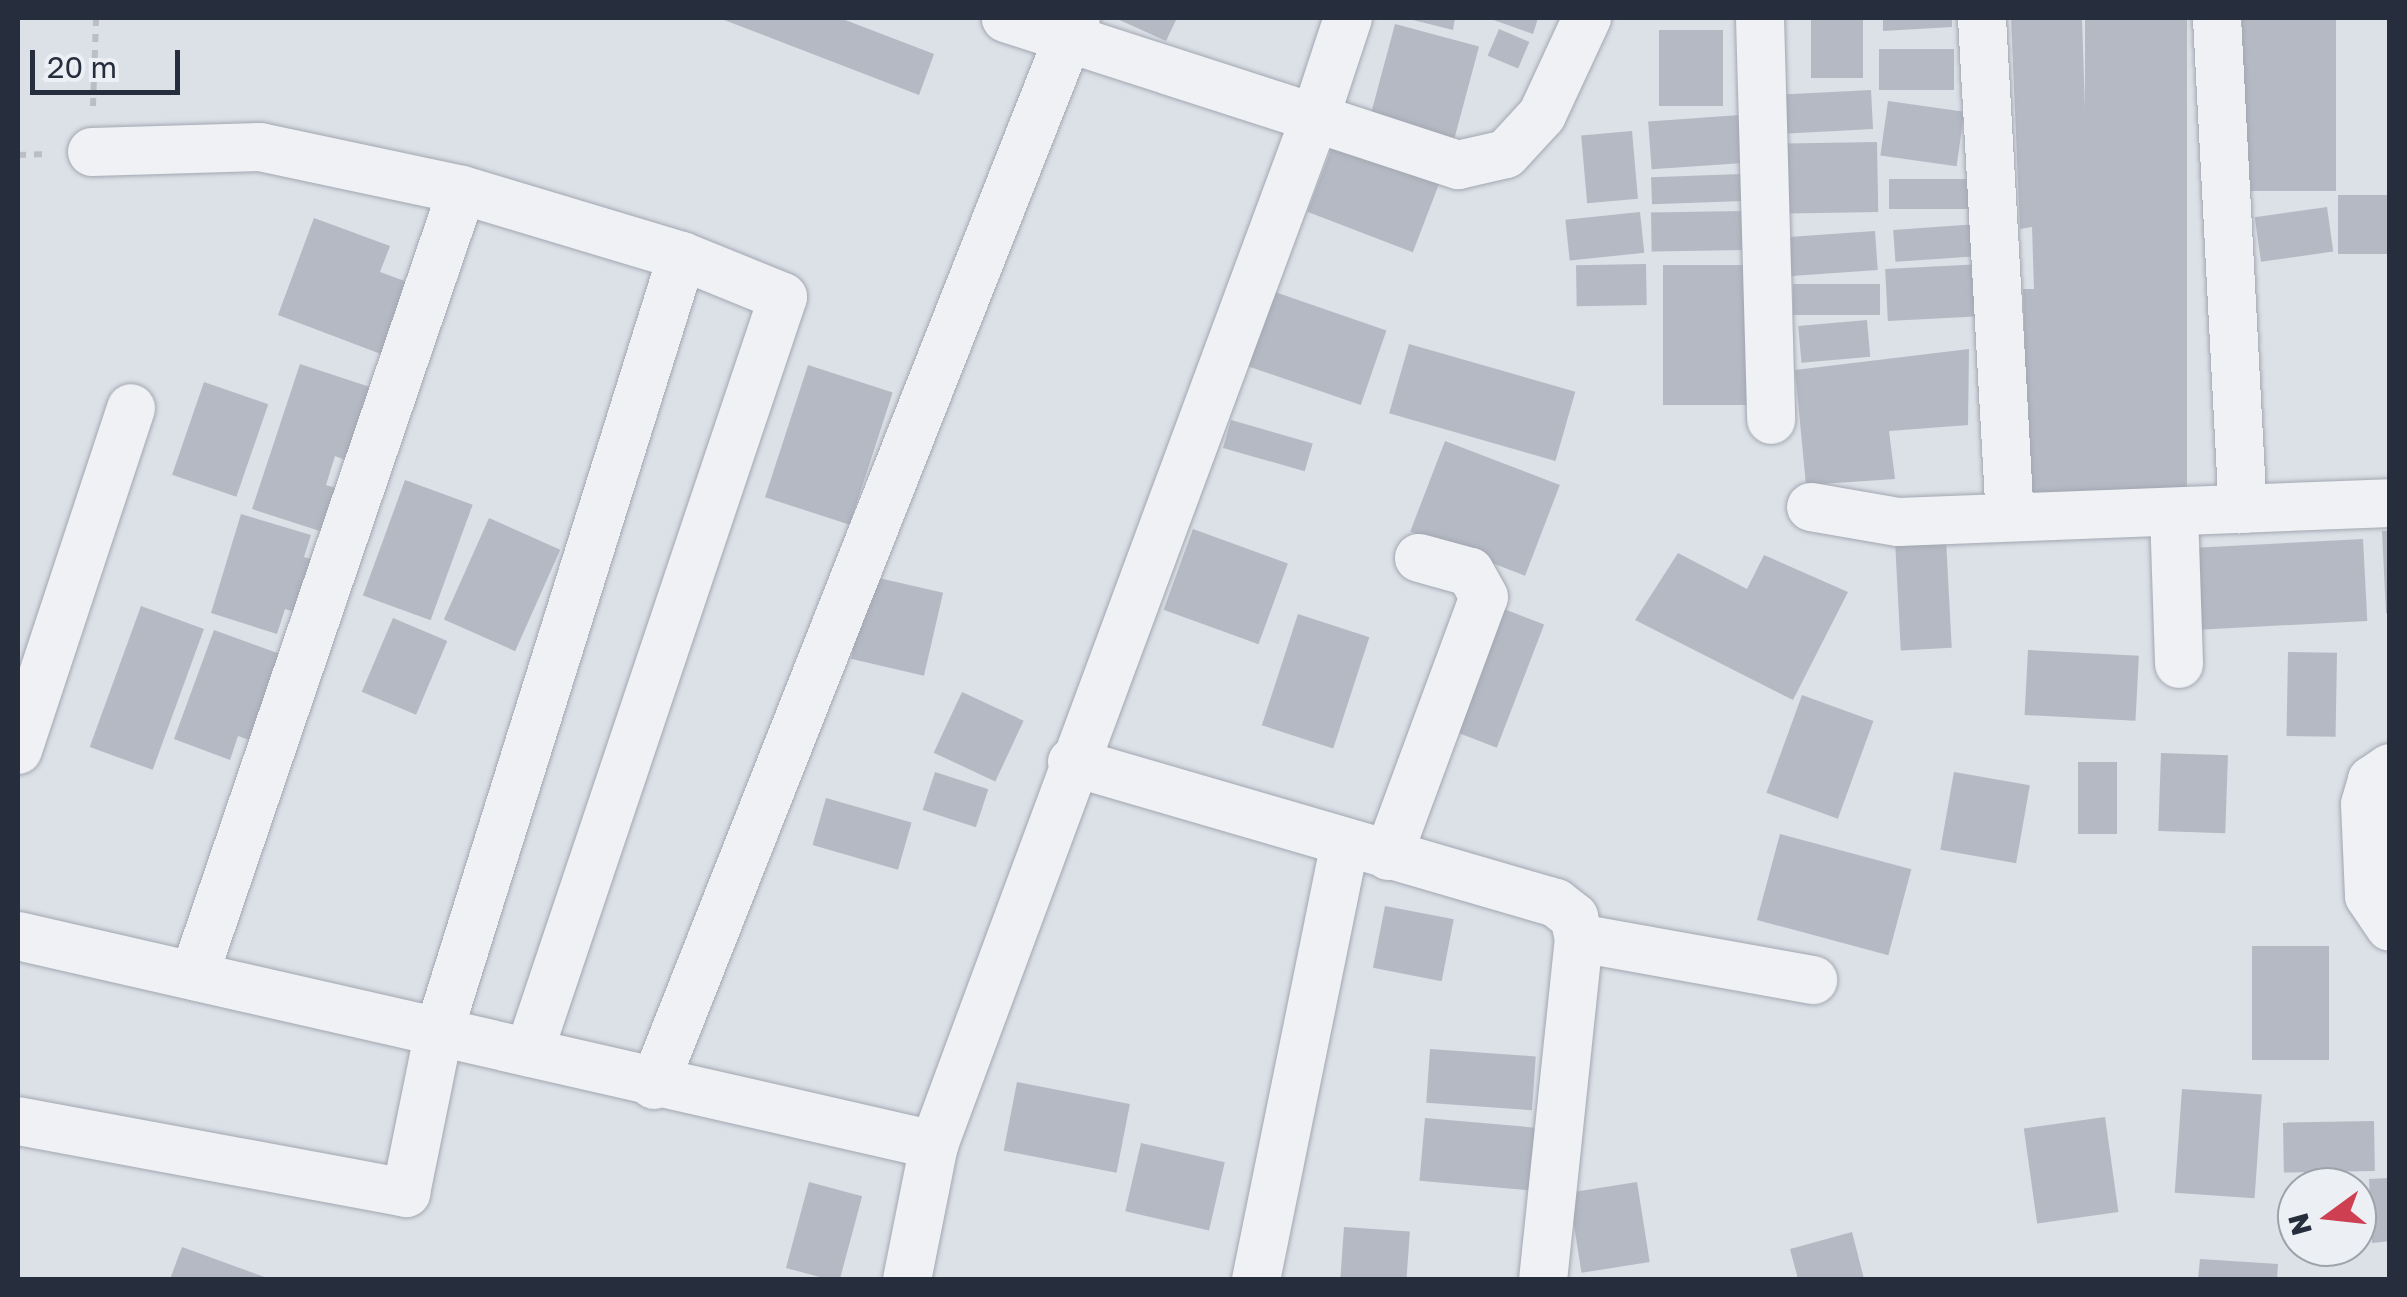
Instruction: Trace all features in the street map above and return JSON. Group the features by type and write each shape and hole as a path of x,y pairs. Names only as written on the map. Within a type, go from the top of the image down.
{"street":[{"path":"1006,18 1072,29 1315,118 1458,165 1506,154 1542,115 1587,18"},
{"path":"907,1280 934,1145 1072,762 1315,118 1348,18"},
{"path":"1760,18 1771,420"},
{"path":"1982,18 2010,515"},
{"path":"2217,18 2244,509"},
{"path":"654,1085 1072,29"},
{"path":"92,152 260,147 462,190 682,256 783,297 529,1052"},
{"path":"194,976 462,190"},
{"path":"18,1121 406,1193 439,1031 682,256"},
{"path":"18,750 130,408"},
{"path":"1811,507 1898,522 2390,502"},
{"path":"2174,512 2179,664"},
{"path":"1256,1280 1366,851 1484,596 1470,572 1419,558"},
{"path":"1072,762 1366,851 1556,903 1574,917 1578,938 1543,1280"},
{"path":"2390,768 2372,780 2365,804 2369,896 2390,926"},
{"path":"18,936 529,1052 654,1085 934,1145"},
{"path":"1578,938 1814,980"}],"path":[{"path":"92,152 96,18"}],"building":[{"path":"719,18 840,18 934,54 919,95"},
{"path":"1115,18 1177,18 1166,41"},
{"path":"1405,18 1455,18 1453,30"},
{"path":"1488,18 1538,18 1533,34"},
{"path":"1811,18 1863,18 1863,78 1811,78"},
{"path":"1883,18 1952,18 1952,27 1883,31"},
{"path":"2011,18 2082,18 2098,503 2029,505 2023,289 2034,289 2032,227 2020,229"},
{"path":"2085,18 2187,18 2187,503 2085,503"},
{"path":"2242,18 2336,18 2336,191 2242,191"},
{"path":"1395,24 1479,47 1454,138 1370,116"},
{"path":"1499,29 1529,42 1518,69 1488,56"},
{"path":"1659,30 1723,30 1723,106 1659,106"},
{"path":"1879,49 1954,49 1954,90 1879,90"},
{"path":"1871,90 1873,129 1777,134 1775,95"},
{"path":"1888,101 1964,112 1957,166 1880,155"},
{"path":"1740,115 1743,163 1652,169 1648,121"},
{"path":"1632,131 1638,199 1587,203 1581,135"},
{"path":"1336,137 1441,177 1413,252 1307,212"},
{"path":"1877,142 1878,212 1787,214 1786,144"},
{"path":"1742,174 1743,201 1652,204 1651,177"},
{"path":"1889,179 1978,179 1978,209 1889,209"},
{"path":"2338,195 2390,195 2390,254 2338,254"},
{"path":"2327,207 2333,252 2261,262 2255,217"},
{"path":"1743,211 1744,250 1652,252 1651,213"},
{"path":"1640,212 1644,253 1570,261 1565,220"},
{"path":"314,218 390,246 380,272 421,287 394,359 278,315"},
{"path":"1978,224 1980,256 1895,262 1893,230"},
{"path":"1875,231 1878,270 1788,276 1785,237"},
{"path":"1646,264 1647,305 1577,306 1576,265"},
{"path":"1982,264 1985,316 1888,321 1885,269"},
{"path":"1663,265 1752,265 1752,405 1663,405"},
{"path":"1793,284 1880,284 1880,315 1793,315"},
{"path":"1272,291 1386,330 1361,405 1246,366"},
{"path":"1867,320 1870,357 1801,363 1798,326"},
{"path":"1409,344 1575,392 1555,461 1389,413"},
{"path":"1969,349 1968,425 1889,431 1895,479 1806,485 1795,370"},
{"path":"300,364 373,388 353,463 335,456 326,485 343,490 329,534 252,509"},
{"path":"808,365 893,393 850,525 765,497"},
{"path":"204,382 268,404 236,497 172,475"},
{"path":"1231,420 1313,443 1305,471 1223,448"},
{"path":"1445,441 1560,485 1525,576 1410,532"},
{"path":"405,480 473,505 431,620 363,596"},
{"path":"241,514 311,535 304,557 315,560 300,614 285,609 277,634 211,613"},
{"path":"489,518 560,550 515,651 444,619"},
{"path":"1193,529 1288,564 1258,644 1164,610"},
{"path":"2382,531 2390,531 2390,613 2386,613"},
{"path":"1946,539 1952,648 1901,651 1895,542"},
{"path":"2363,539 2367,621 2181,631 2176,549"},
{"path":"1678,553 1747,589 1764,555 1848,592 1793,700 1635,620"},
{"path":"870,576 943,593 924,676 851,659"},
{"path":"141,606 204,629 153,770 90,747"},
{"path":"1504,609 1544,624 1497,748 1457,732"},
{"path":"1298,614 1369,637 1333,748 1262,725"},
{"path":"393,618 447,641 416,715 362,692"},
{"path":"214,630 280,654 249,740 238,736 230,760 174,739"},
{"path":"2028,650 2139,656 2135,721 2025,715"},
{"path":"2288,652 2337,653 2336,737 2287,736"},
{"path":"962,692 1024,721 995,781 934,753"},
{"path":"1802,695 1873,721 1838,819 1766,793"},
{"path":"2161,753 2228,755 2225,833 2158,831"},
{"path":"2078,762 2117,762 2117,834 2078,834"},
{"path":"935,772 988,789 976,827 923,810"},
{"path":"1954,772 2030,785 2016,863 1940,850"},
{"path":"826,798 912,823 898,870 812,845"},
{"path":"1780,834 1911,869 1888,955 1757,920"},
{"path":"1385,906 1454,919 1442,981 1373,968"},
{"path":"2252,946 2329,946 2329,1060 2252,1060"},
{"path":"1430,1049 1536,1056 1532,1110 1426,1103"},
{"path":"1017,1082 1130,1104 1117,1173 1004,1151"},
{"path":"2182,1089 2262,1095 2255,1198 2175,1193"},
{"path":"2105,1117 2118,1212 2037,1223 2024,1128"},
{"path":"1425,1118 1539,1128 1533,1191 1420,1181"},
{"path":"2374,1121 2375,1167 2284,1167 2283,1123"},
{"path":"1141,1143 1225,1162 1209,1231 1125,1211"},
{"path":"2390,1178 2390,1241 2377,1242 2377,1179"},
{"path":"809,1182 862,1196 840,1280 786,1268"},
{"path":"1637,1182 1650,1262 1582,1273 1569,1193"},
{"path":"1344,1227 1410,1232 1406,1280 1340,1279"},
{"path":"1852,1232 1864,1279 1798,1279 1790,1249"},
{"path":"182,1247 270,1279 170,1279"},
{"path":"2200,1259 2278,1267 2277,1279 2198,1279"}]}
